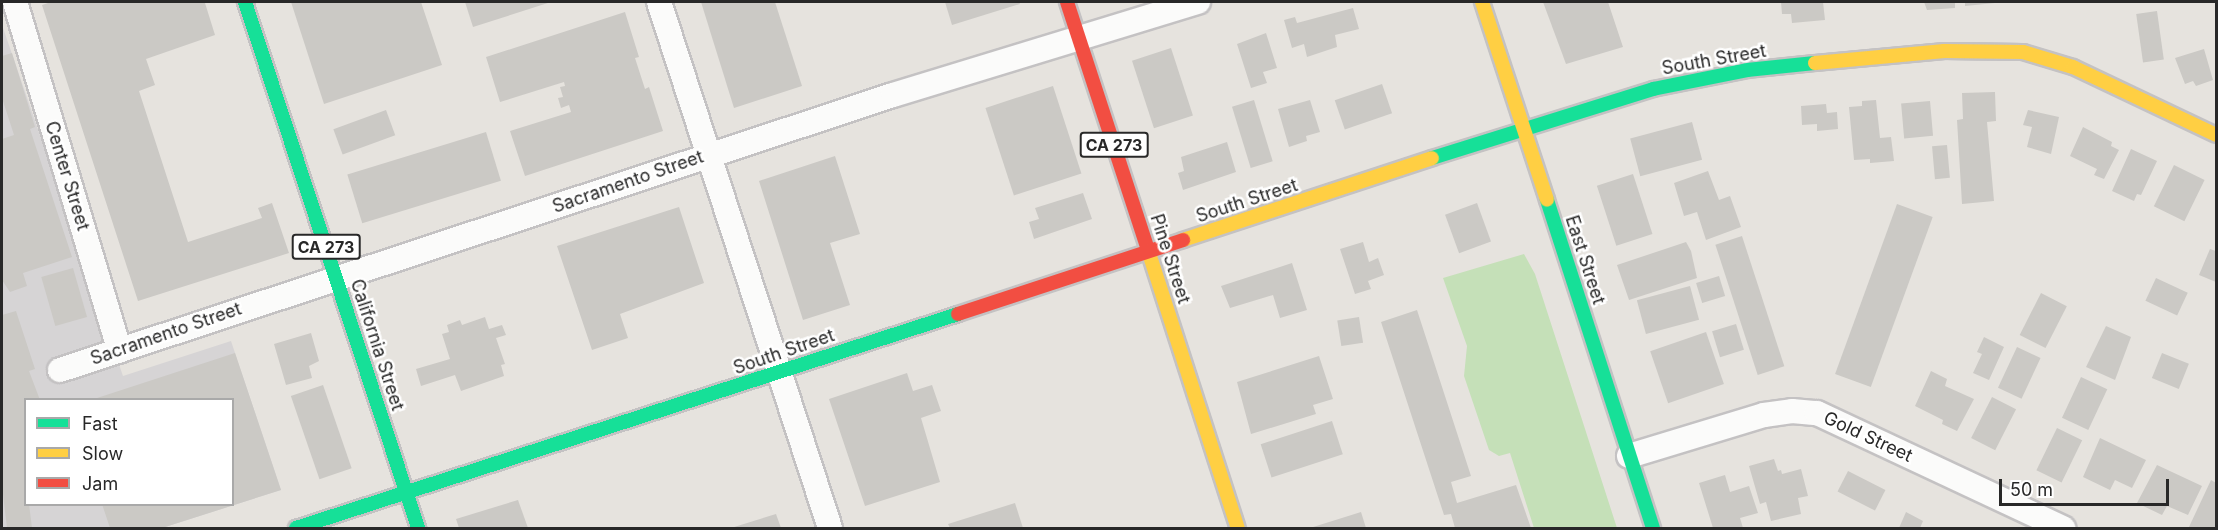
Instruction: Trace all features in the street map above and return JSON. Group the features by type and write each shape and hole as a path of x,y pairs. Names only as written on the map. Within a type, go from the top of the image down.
{"street":[{"name":"Center Street","path":"15,2 120,351"},
{"name":"California Street","path":"245,2 418,528"},
{"path":"659,2 830,528"},
{"name":"Pine Street","path":"1067,2 1238,528"},
{"name":"Sacramento Street","path":"60,370 708,156 1198,2"},
{"name":"East Street","path":"1482,2 1653,528"},
{"name":"South Street","path":"296,528 779,373 1524,129 1653,89 1731,72 1944,51 2003,50 2041,56 2073,67 2217,135"},
{"name":"Gold Street","path":"1629,456 1764,415 1792,411 1816,413 2063,528"}],"shaded area":[{"path":"2,25 123,376 231,341 281,490 234,505 234,398 24,398 24,506 231,506 162,528 2,528"}],"green space":[{"path":"1524,254 1535,274 1617,528 1534,528 1510,453 1499,456 1489,450 1464,376 1467,346 1443,278"}],"building":[{"path":"51,2 205,3 215,35 146,59 155,85 139,91 188,242 262,218 258,208 272,203 289,253 138,301 42,5"},
{"path":"291,2 421,2 442,65 324,104"},
{"path":"465,2 551,2 473,27"},
{"path":"701,2 775,2 802,86 734,108"},
{"path":"945,2 1019,2 1020,4 952,25"},
{"path":"1543,2 1608,2 1623,47 1566,64"},
{"path":"1781,2 1823,2 1825,20 1792,23 1791,14 1782,14"},
{"path":"1924,2 1955,2 1955,8 1927,10"},
{"path":"1965,2 1995,2 1995,3 1965,6"},
{"path":"1353,8 1359,29 1335,35 1337,47 1307,57 1304,44 1292,48 1284,20 1295,17 1297,23"},
{"path":"2157,11 2164,60 2143,62 2136,14"},
{"path":"625,12 639,57 635,58 645,89 649,87 663,131 525,176 510,131 571,112 569,105 561,108 558,98 563,97 560,87 565,86 564,82 500,102 486,57"},
{"path":"1266,33 1277,68 1263,72 1267,83 1251,88 1237,44"},
{"path":"1171,48 1193,116 1154,128 1132,61"},
{"path":"2204,49 2213,80 2196,86 2193,81 2185,84 2175,58"},
{"path":"12,53 35,127 30,129 72,257 23,273 27,286 10,292 2,280 2,139 14,135 2,98 2,56"},
{"path":"1382,84 1392,113 1345,130 1335,100"},
{"path":"1053,86 1081,173 1014,195 985,108"},
{"path":"1995,92 1996,121 1987,122 1994,201 1962,204 1957,120 1963,119 1962,93"},
{"path":"1254,100 1273,161 1251,168 1232,107"},
{"path":"1310,100 1320,132 1306,136 1307,141 1289,147 1278,109"},
{"path":"1876,100 1880,138 1891,137 1894,161 1870,163 1870,159 1854,160 1849,107 1862,106 1862,101"},
{"path":"1930,101 1933,136 1904,138 1901,104"},
{"path":"1826,104 1827,113 1837,112 1838,129 1817,131 1817,124 1802,125 1801,106"},
{"path":"386,110 395,135 343,155 333,129"},
{"path":"2028,110 2059,117 2051,154 2027,147 2032,127 2023,125"},
{"path":"1692,122 1702,160 1640,176 1630,139"},
{"path":"2083,127 2112,142 2111,146 2119,150 2104,179 2094,175 2097,169 2070,156"},
{"path":"486,132 501,181 362,223 347,174"},
{"path":"1227,142 1236,172 1183,190 1178,173 1184,171 1181,157"},
{"path":"1947,145 1950,178 1935,179 1932,146"},
{"path":"2131,149 2157,161 2141,195 2137,194 2134,201 2112,191"},
{"path":"835,156 860,234 830,243 850,305 803,320 759,181"},
{"path":"2174,165 2205,180 2184,221 2154,206"},
{"path":"1708,171 1719,200 1730,196 1741,227 1706,240 1697,212 1684,216 1674,183"},
{"path":"1633,174 1652,234 1616,246 1597,186"},
{"path":"1083,193 1092,219 1034,239 1029,222 1039,219 1035,208"},
{"path":"1477,203 1491,242 1459,253 1445,215"},
{"path":"1897,204 1933,217 1871,387 1835,374"},
{"path":"679,207 704,283 620,314 628,338 592,350 557,246"},
{"path":"1742,236 1784,366 1758,375 1715,245"},
{"path":"1363,242 1369,262 1378,258 1384,275 1368,281 1371,289 1355,294 1340,249"},
{"path":"1686,242 1691,251 1697,278 1629,300 1617,265"},
{"path":"2210,249 2216,251 2216,282 2199,275"},
{"path":"1292,263 1307,310 1280,318 1273,295 1230,308 1221,286"},
{"path":"73,268 87,317 55,326 41,277"},
{"path":"1719,276 1725,296 1702,303 1696,283"},
{"path":"2156,278 2188,293 2177,315 2145,301"},
{"path":"1690,286 1699,320 1646,334 1637,300"},
{"path":"2041,293 2067,306 2046,348 2020,335"},
{"path":"1417,310 1471,476 1451,482 1457,503 1516,485 1531,528 1455,528 1451,514 1444,515 1381,322"},
{"path":"16,311 35,369 29,371 39,398 24,398 24,506 29,506 32,528 7,528 2,486 2,315"},
{"path":"485,317 489,329 502,325 506,335 496,338 505,364 501,365 504,376 461,391 455,375 421,386 416,369 450,359 442,334 449,332 447,325 460,320 462,325"},
{"path":"1359,317 1363,343 1341,346 1337,320"},
{"path":"1736,324 1744,350 1720,357 1712,331"},
{"path":"2106,326 2131,337 2115,380 2086,367"},
{"path":"1706,332 1724,384 1668,403 1650,351"},
{"path":"311,333 319,361 309,366 312,378 286,385 274,344"},
{"path":"1984,337 2004,347 1989,380 1973,373 1982,354 1977,352"},
{"path":"2017,347 2041,358 2022,399 1998,388"},
{"path":"235,353 281,490 234,505 234,398 97,398"},
{"path":"2162,353 2189,364 2179,389 2152,378"},
{"path":"1319,356 1333,399 1313,405 1316,414 1251,434 1237,382"},
{"path":"1931,371 1947,379 1945,386 1974,399 1957,431 1942,424 1943,420 1915,406"},
{"path":"907,373 913,391 932,385 941,411 921,418 940,482 865,506 829,399"},
{"path":"2081,377 2107,389 2088,430 2062,418"},
{"path":"323,385 352,468 320,479 291,396"},
{"path":"1992,397 2016,409 1995,450 1971,438"},
{"path":"1332,421 1343,454 1271,477 1261,444"},
{"path":"2057,428 2082,440 2062,483 2036,470"},
{"path":"2100,438 2146,460 2132,488 2115,480 2110,490 2083,477"},
{"path":"1774,459 1778,471 1781,470 1782,474 1801,469 1808,496 1798,498 1801,514 1771,521 1766,502 1760,504 1749,466"},
{"path":"2157,465 2202,486 2188,515 2167,506 2162,515 2137,503"},
{"path":"1848,471 1885,490 1875,511 1838,491"},
{"path":"1725,475 1730,492 1749,486 1758,513 1740,518 1743,528 1713,528 1699,483"},
{"path":"2211,480 2216,483 2216,528 2189,527"},
{"path":"518,500 528,528 459,528 456,519"},
{"path":"1015,503 1023,528 950,528 948,524"},
{"path":"103,506 231,506 162,528 110,528"},
{"path":"1361,512 1366,528 1310,528"},
{"path":"1906,512 1923,521 1920,528 1899,528"},
{"path":"776,514 781,528 731,528"}],"traffic: fast":[{"path":"245,2 418,528"},
{"path":"1432,158 1653,89 1747,70 1815,63"},
{"path":"1547,200 1653,528"},
{"path":"296,528 958,314"}],"traffic: slow":[{"path":"1482,2 1547,200"},
{"path":"1815,63 1944,51 2023,52 2073,67 2216,135"},
{"path":"1183,240 1432,158"},
{"path":"1148,250 1238,528"}],"traffic: jam":[{"path":"1067,2 1148,250"},
{"path":"958,314 1183,240"}]}
